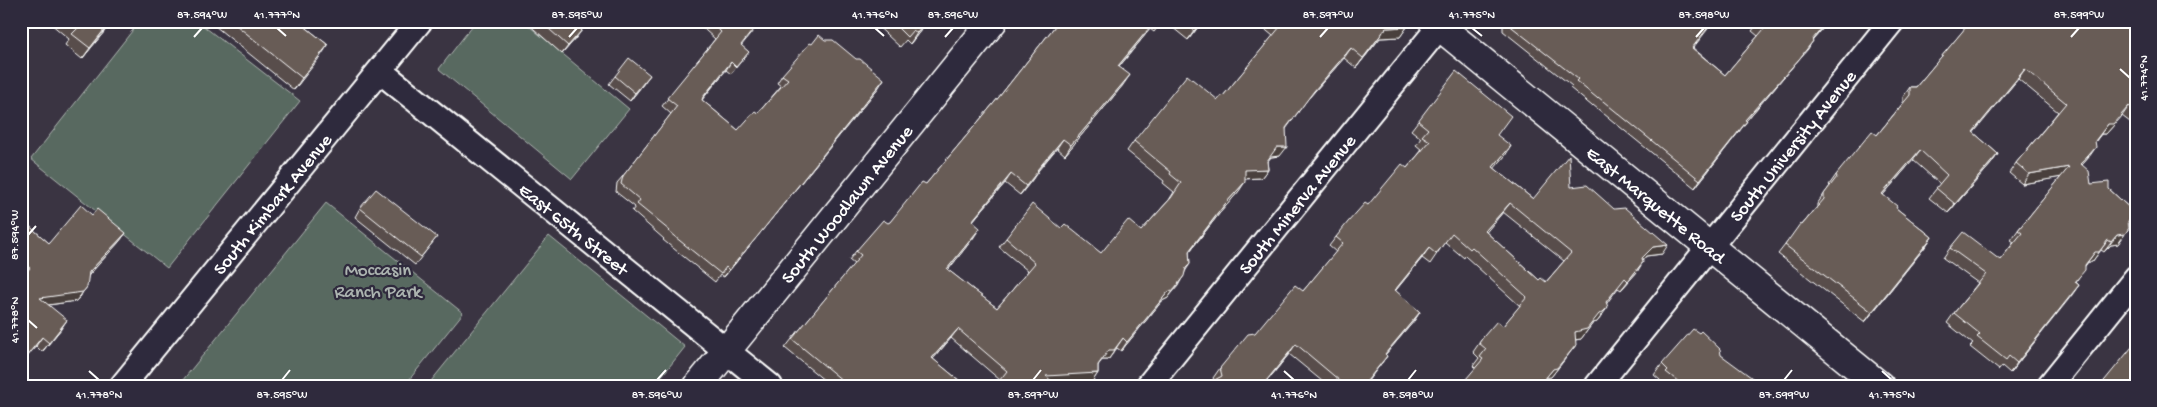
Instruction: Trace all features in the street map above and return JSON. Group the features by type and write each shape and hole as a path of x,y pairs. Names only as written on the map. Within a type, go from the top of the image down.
{"street":[{"name":"South Kimbark Avenue","path":"122,386 420,21"},
{"name":"South Woodlawn Avenue","path":"698,386 993,21"},
{"name":"South University Avenue","path":"1597,386 1892,21"},
{"name":"East Marquette Road","path":"1439,23 1880,386"},
{"name":"South Minerva Avenue","path":"1148,386 1439,23"},
{"name":"East 65th Street","path":"380,71 770,386"},
{"path":"2049,386 2136,278"}],"green space":[{"path":"140,21 197,21 300,101 167,268 31,159"},
{"path":"476,21 523,21 629,109 572,179 439,69"},
{"name":"Moccasin Ranch Park","path":"326,203 463,313 404,386 178,386"},
{"path":"549,236 685,347 654,386 427,386"}],"building":[{"path":"69,21 111,21 90,48 72,34 78,28"},
{"path":"231,21 298,21 328,45 302,78"},
{"path":"540,21 572,21 582,30 568,46"},
{"path":"709,21 760,21 741,45 749,52 736,67 731,62 702,100 738,130 755,111 758,113 788,79 782,75 819,35 825,40 833,40 884,79 757,237 729,270 726,267 721,274 637,204 640,200 621,184 623,176 677,106 667,98 721,32"},
{"path":"891,21 927,21 917,33 913,30 907,37"},
{"path":"1059,21 1155,21 1118,66 1130,75 1071,145 1063,139 1026,186 1011,174 972,221 980,228 947,269 997,308 1035,263 1006,238 1032,204 1061,228 1065,224 1101,253 1128,220 1141,231 1171,198 1181,183 1170,174 1171,172 1134,141 1187,75 1218,100 1280,27 1273,21 1399,21 1407,27 1386,28 1363,58 1351,48 1314,91 1286,128 1287,147 1277,147 1267,161 1268,169 1245,170 1245,182 1225,204 1189,251 1190,264 1186,268 1184,276 1174,289 1168,292 1127,342 1123,338 1114,350 1109,350 1098,365 1098,373 1046,376 1057,386 995,386 1007,371 958,329 932,358 966,386 849,386 792,339 861,255 856,251 883,220 888,223 890,222 922,182 926,184 999,97"},
{"path":"1182,21 1202,21 1194,31"},
{"path":"1508,21 1713,21 1692,48 1725,75 1764,29 1757,23 1759,21 1828,21 1800,58 1745,120 1747,121 1700,180 1576,81 1578,79 1508,24"},
{"path":"1971,21 2128,21 2131,23 2136,21 2136,112 2129,106 2113,124 2108,124 2095,141 2096,147 2081,164 2089,171 2091,184 2109,182 2109,189 2135,213 2128,221 2129,228 2125,234 2117,235 2111,242 2108,240 2099,252 2095,252 2085,265 2085,270 2075,282 2079,285 2017,363 2009,356 2006,360 1977,337 1980,334 1954,313 1986,274 1950,248 1963,232 2000,260 2022,233 2018,230 2069,167 2029,174 2016,163 2066,103 2025,69 1973,132 1998,154 1955,204 1936,188 1947,175 1920,150 1882,194 1932,237 1872,312 1785,245 1800,224 1802,225 1824,199 1824,194 1837,177 1836,175 1872,131 1877,135 1910,95 1910,87 1916,87"},
{"path":"629,58 650,75 635,93 615,76"},
{"path":"1456,71 1511,116 1497,135 1511,146 1493,167 1533,199 1569,155 1571,187 1587,185 1614,209 1625,208 1668,245 1653,247 1642,258 1643,262 1628,281 1625,278 1606,302 1608,307 1599,314 1587,329 1575,332 1576,345 1539,386 1460,386 1483,359 1480,357 1486,349 1479,343 1484,336 1497,321 1503,326 1527,297 1472,247 1470,249 1452,233 1436,254 1429,248 1395,290 1420,312 1385,354 1387,356 1363,386 1346,386 1296,344 1262,386 1206,386 1222,376 1220,368 1248,334 1255,333 1295,285 1303,291 1343,243 1336,237 1348,222 1365,203 1368,205 1402,164 1407,168 1430,141 1422,136 1428,129 1418,121","holes":["1510,203 1571,253 1546,282 1541,278 1539,280 1485,231"]},
{"path":"376,189 437,237 421,257 360,208"},
{"path":"21,201 26,205 21,211"},
{"path":"81,205 92,215 97,209 126,233 89,272 87,287 83,292 40,298 67,320 49,343 42,337 21,363 21,278 30,268 21,260 21,219 49,243"},
{"path":"1693,329 1699,333 1701,331 1720,349 1721,355 1755,380 1751,386 1684,386 1666,372 1668,370 1662,364"},
{"path":"2136,342 2136,386 2100,386"}]}
